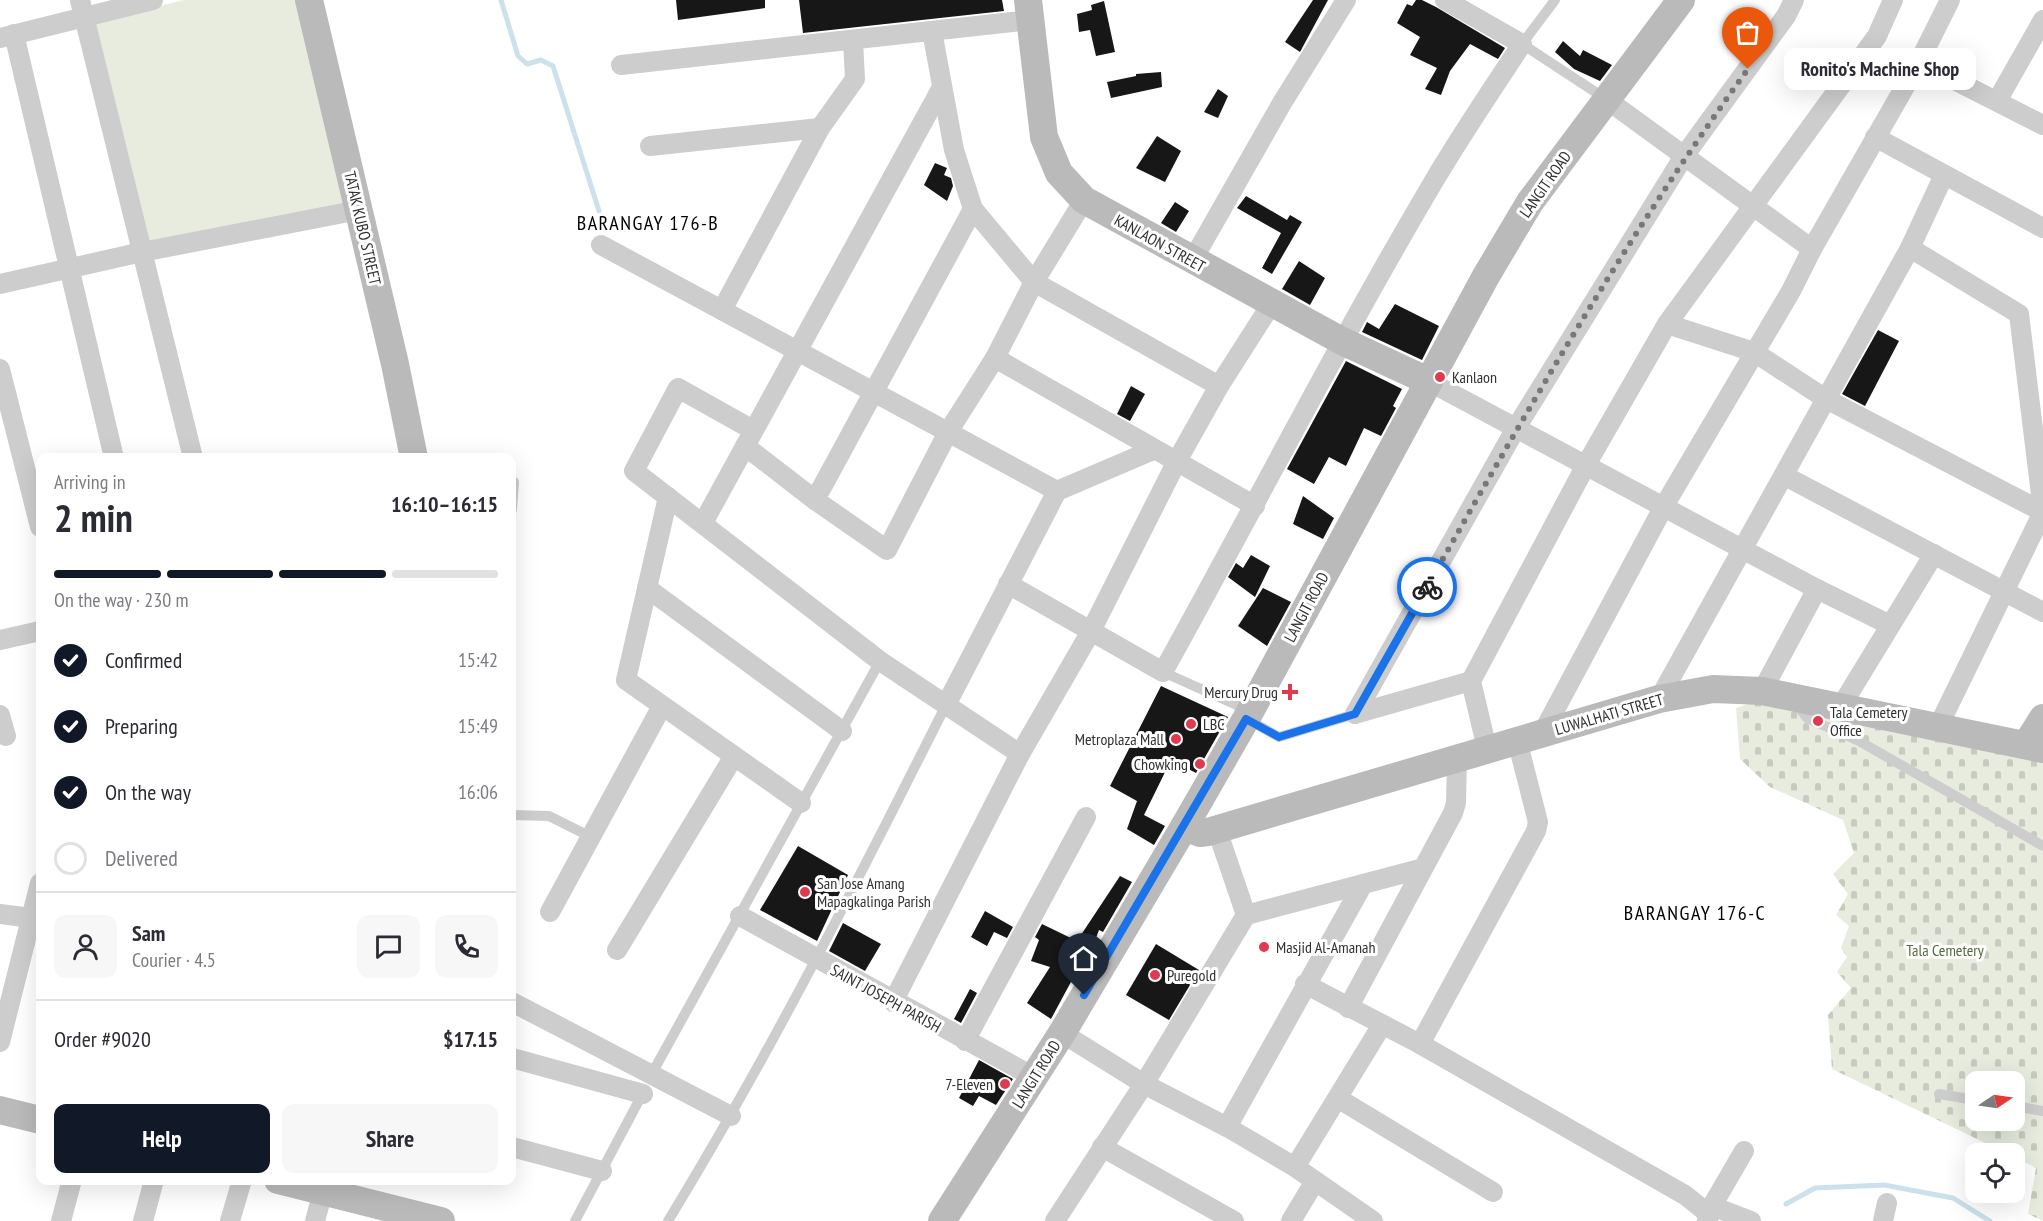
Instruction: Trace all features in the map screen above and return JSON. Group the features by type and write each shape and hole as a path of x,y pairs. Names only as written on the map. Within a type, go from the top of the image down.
{"street":[{"path":"113,453 68,269 7,36 82,9 153,0"},
{"name":"TATAK KUBO STREET","path":"309,0 413,453"},
{"path":"1192,261 1282,103 1346,0"},
{"name":"LANGIT ROAD","path":"942,1221 1062,1033 1185,827 1428,381 1530,202 1681,0"},
{"path":"1355,714 1516,428 1684,156 1786,16 1794,0"},
{"path":"1487,749 1471,681 1586,465 1667,324 1877,36 1893,0"},
{"path":"1420,1044 1536,831 1538,822 1530,736 1754,352 1919,62 1950,0"},
{"path":"1008,584 1090,633 1163,672 1255,506 1342,341 1431,185 1522,44 1451,1"},
{"path":"82,9 192,453"},
{"path":"621,65 932,31 1029,10"},
{"name":"KANLAON STREET","path":"1029,10 1044,137 1059,173 1084,200 1342,341 1428,381"},
{"path":"1997,101 2041,30"},
{"path":"932,31 954,150 973,209 1034,282 1219,386"},
{"path":"722,310 820,128 855,79 853,41"},
{"path":"1919,62 2043,126"},
{"path":"704,524 796,350 941,89"},
{"path":"1606,99 1754,204 1812,249"},
{"path":"650,146 820,128"},
{"path":"1875,137 2043,228"},
{"path":"1659,699 1744,550 1910,248 1944,175"},
{"path":"1020,754 880,661 634,471 678,388 749,438 815,500 887,550 948,432 994,358 1034,282 1084,200"},
{"path":"815,500 973,209"},
{"path":"0,284 142,252 359,210"},
{"path":"601,245 1057,491"},
{"path":"1910,248 2019,314 2043,512 1938,727"},
{"path":"893,1002 1020,754 1090,633 1177,461 1219,386 1272,303"},
{"path":"1667,324 1754,352 1826,399 2043,512"},
{"path":"994,358 1255,506"},
{"path":"0,369 36,511"},
{"path":"1428,381 1817,589 1890,625"},
{"path":"946,705 1057,491 1153,450"},
{"path":"1785,476 2043,612"},
{"path":"668,497 626,680 801,803"},
{"path":"1840,708 1934,554"},
{"path":"647,588 842,731"},
{"path":"1762,691 1817,589"},
{"path":"0,640 36,632"},
{"path":"1355,714 1471,681"},
{"name":"LUWALHATI STREET","path":"1185,827 1200,833 1217,830 1659,699 1713,689 1762,691 2034,747"},
{"path":"549,912 662,706"},
{"path":"0,715 6,736"},
{"path":"2034,747 2043,717"},
{"path":"617,950 734,756"},
{"path":"1348,1008 1420,869 1453,813 1456,803 1457,758"},
{"path":"965,1041 1086,817"},
{"path":"1217,830 1246,915"},
{"path":"1055,1221 1143,1084 1246,915 1420,869"},
{"path":"1227,1127 1363,884"},
{"path":"0,1042 4,1014 36,899"},
{"path":"0,914 31,918"},
{"name":"SAINT JOSEPH PARISH","path":"740,916 893,1002 1034,1077"},
{"path":"1305,984 1420,1044 1685,1195 1710,1214 1750,1221"},
{"path":"516,1004 731,1116"},
{"path":"1295,1167 1339,1099 1382,1025"},
{"path":"1062,1033 1143,1084 1227,1127 1295,1167 1373,1221"},
{"path":"516,1059 643,1094"},
{"path":"1339,1099 1493,1192"},
{"path":"0,1112 36,1119"},
{"path":"516,1148 602,1171"},
{"path":"1102,1148 1234,1221"},
{"path":"1710,1214 1744,1150"},
{"path":"1291,1221 1315,1181"},
{"path":"61,1221 71,1185"},
{"path":"143,1221 153,1185"},
{"path":"231,1221 241,1185"},
{"path":"315,1221 325,1186 441,1221"}],"lane":[{"path":"1555,0 1522,44 1606,99"},
{"path":"575,1221 652,1074 880,661"},
{"path":"1163,672 1248,715 1279,737 1355,714"},
{"path":"1796,698 1795,707 1807,718 1859,741 2043,846"},
{"path":"668,1221 731,1116 817,960 946,705"},
{"path":"516,815 549,816 591,837"},
{"path":"1939,1094 1965,1098"},
{"path":"2025,1108 2043,1111"}],"green space":[{"path":"184,0 300,0 349,207 145,246 92,23"},
{"name":"Tala Cemetery","path":"1764,699 2043,759 2043,1221 2028,1214 2036,1168 2025,1162 2025,1143 1985,1143 1832,1069 1828,1015 1851,988 1837,972 1847,957 1841,948 1849,926 1836,915 1848,894 1833,874 1854,853 1843,820 1770,787 1740,759 1736,708"}],"building":[{"path":"676,0 765,0 765,8 678,20"},
{"path":"799,0 1002,0 1004,11 803,33"},
{"path":"1313,0 1328,0 1300,52 1285,42"},
{"path":"1416,0 1422,0 1436,7 1505,48 1498,59 1470,44 1450,71 1441,95 1425,89 1437,68 1410,55 1420,37 1397,23 1407,4 1412,6"},
{"path":"1104,1 1115,52 1096,56 1090,30 1079,32 1077,14 1092,10 1091,5"},
{"path":"1563,41 1580,56 1583,50 1612,65 1600,81 1574,69 1555,52"},
{"path":"1161,72 1162,87 1111,98 1107,82 1136,76 1136,74"},
{"path":"1218,89 1228,96 1218,118 1204,112"},
{"path":"1157,136 1181,151 1165,182 1136,168"},
{"path":"935,163 947,168 944,175 951,178 953,186 947,201 924,185"},
{"path":"1246,196 1287,220 1290,215 1302,222 1272,274 1262,268 1281,233 1237,208"},
{"path":"1175,202 1189,211 1176,232 1161,223"},
{"path":"1299,261 1325,278 1310,305 1282,289"},
{"path":"1395,304 1439,326 1422,360 1362,332 1367,322 1379,329"},
{"path":"1878,330 1899,341 1865,406 1842,394"},
{"path":"1346,361 1402,389 1393,406 1396,408 1381,436 1364,428 1346,466 1329,457 1314,484 1287,469"},
{"path":"1131,386 1145,394 1130,421 1117,414"},
{"path":"1303,496 1334,518 1323,539 1293,524"},
{"path":"1251,555 1270,566 1255,597 1228,577 1236,563 1243,568"},
{"path":"1263,588 1291,602 1267,646 1238,626"},
{"name":"Metroplaza Mall","path":"1161,686 1228,717 1196,773 1171,760 1144,815 1165,826 1154,845 1127,829 1137,801 1110,786"},
{"name":"San Jose Amang Mapagkalinga Parish","path":"798,846 848,875 817,941 760,910"},
{"path":"1120,876 1132,882 1103,932 1099,930 1089,956 1081,968 1079,967 1051,1019 1027,1003 1050,967 1031,961 1039,940 1035,937 1042,924 1077,941"},
{"path":"985,911 1013,927 1007,938 994,932 987,946 971,937"},
{"path":"843,923 881,944 865,971 829,951"},
{"path":"1156,944 1199,970 1169,1020 1126,995"},
{"path":"970,989 977,993 961,1023 954,1019"},
{"path":"979,1060 1013,1079 996,1105 979,1096 973,1106 959,1098"}],"waterway":[{"path":"501,0 518,56 527,64 541,60 553,66 599,211"},
{"path":"1786,1204 1815,1188 1884,1185 1953,1198 1990,1221"}],"way so far":[{"path":"1427,587 1516,428 1684,156 1748,69"}],"place":[{"name":"Ronito's Machine Shop","path":"1748,69"},
{"name":"Kanlaon","path":"1440,377"},
{"name":"Mercury Drug","path":"1290,692"},
{"name":"Tala Cemetery Office","path":"1818,721"},
{"name":"LBC","path":"1191,724"},
{"name":"Metroplaza Mall","path":"1176,739"},
{"name":"Chowking","path":"1200,764"},
{"name":"San Jose Amang Mapagkalinga Parish","path":"805,892"},
{"name":"Masjid Al-Amanah","path":"1264,947"},
{"name":"Puregold","path":"1155,975"},
{"name":"7-Eleven","path":"1005,1084"}],"district":[{"name":"BARANGAY 176-B","path":"648,223"},
{"name":"BARANGAY 176-C","path":"1695,913"}],"route":[{"path":"1084,995 1185,827 1246,719 1279,737 1355,714 1427,587"}]}
